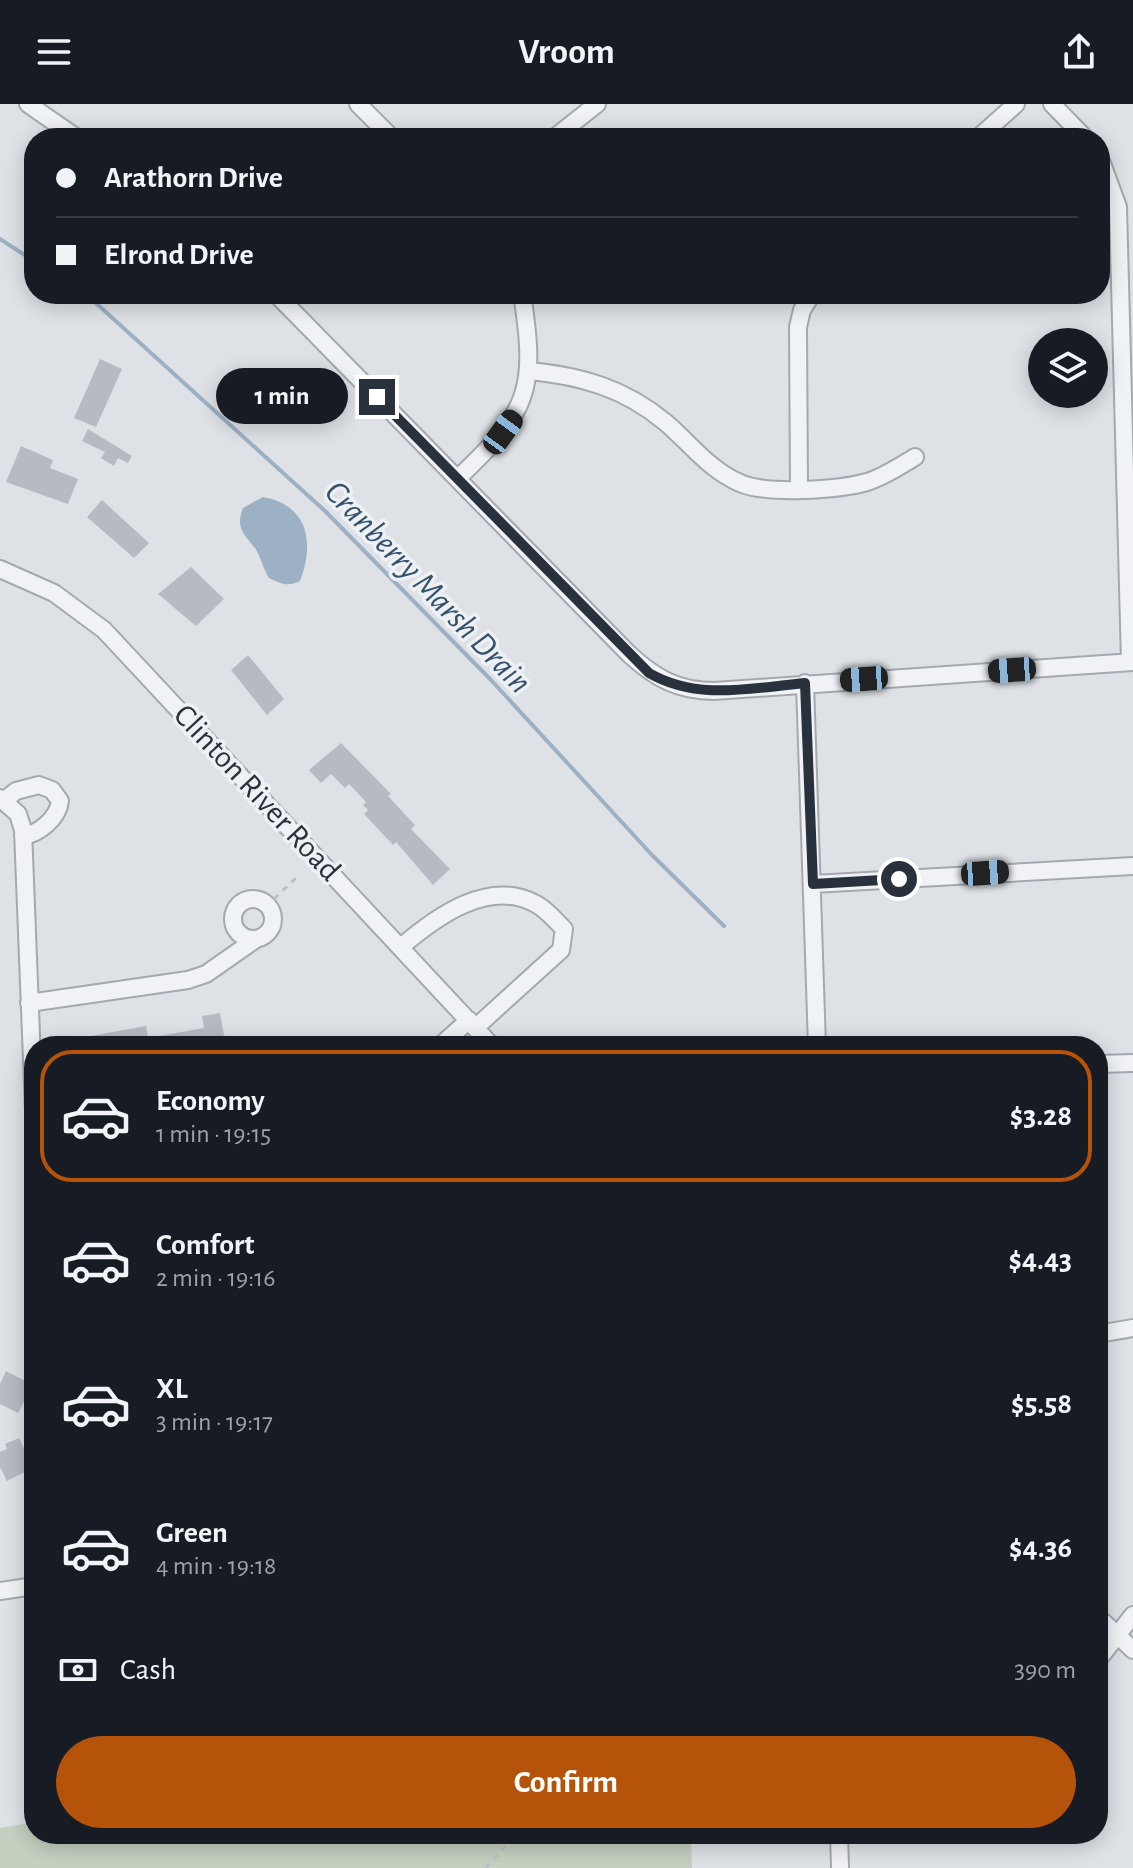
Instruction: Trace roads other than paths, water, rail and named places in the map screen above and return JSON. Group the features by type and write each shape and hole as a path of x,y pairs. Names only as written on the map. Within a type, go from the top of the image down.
{"street":[{"path":"28,104 63,128"},
{"path":"358,104 382,128"},
{"path":"567,128 597,104"},
{"path":"989,128 1016,104"},
{"path":"1052,104 1075,128"},
{"path":"286,304 649,673 666,683 698,691 1132,662 1118,207 1110,185"},
{"path":"458,478 489,448 513,418 530,371 523,304"},
{"path":"799,489 798,327 806,304"},
{"path":"530,371 587,379 619,392 665,422 706,460 742,485 799,489 865,483 915,457"},
{"name":"Clinton River Road","path":"0,569 54,593 104,630 483,1036"},
{"path":"805,683 817,1036"},
{"path":"23,836 31,835 55,815 60,801 56,794 39,785 16,791 2,799 18,814 23,836 31,1036"},
{"path":"813,884 1133,866"},
{"path":"402,946 437,917 467,904 506,895 539,905 564,929 561,950 455,1036"},
{"path":"29,1003 188,980 206,974 228,960 256,939 268,932 273,919 263,901 249,899 238,905 232,916 235,928 228,960"},
{"path":"235,928 244,937 256,939"},
{"path":"1108,1064 1133,1063"},
{"path":"1108,1332 1133,1328"},
{"path":"0,1591 24,1587"},
{"path":"1108,1645 1133,1615"},
{"path":"1108,1626 1133,1650"},
{"path":"1108,1637 1116,1633"},
{"path":"839,1844 840,1868"}],"water":[{"path":"263,497 290,508 304,527 307,539 305,567 300,581 296,583 284,584 269,578 242,530 240,521 243,508"}],"waterway":[{"name":"Cranberry Marsh Drain","path":"0,239 24,255"},
{"name":"Cranberry Marsh Drain","path":"97,304 325,511 491,680 652,855 724,926"}]}
